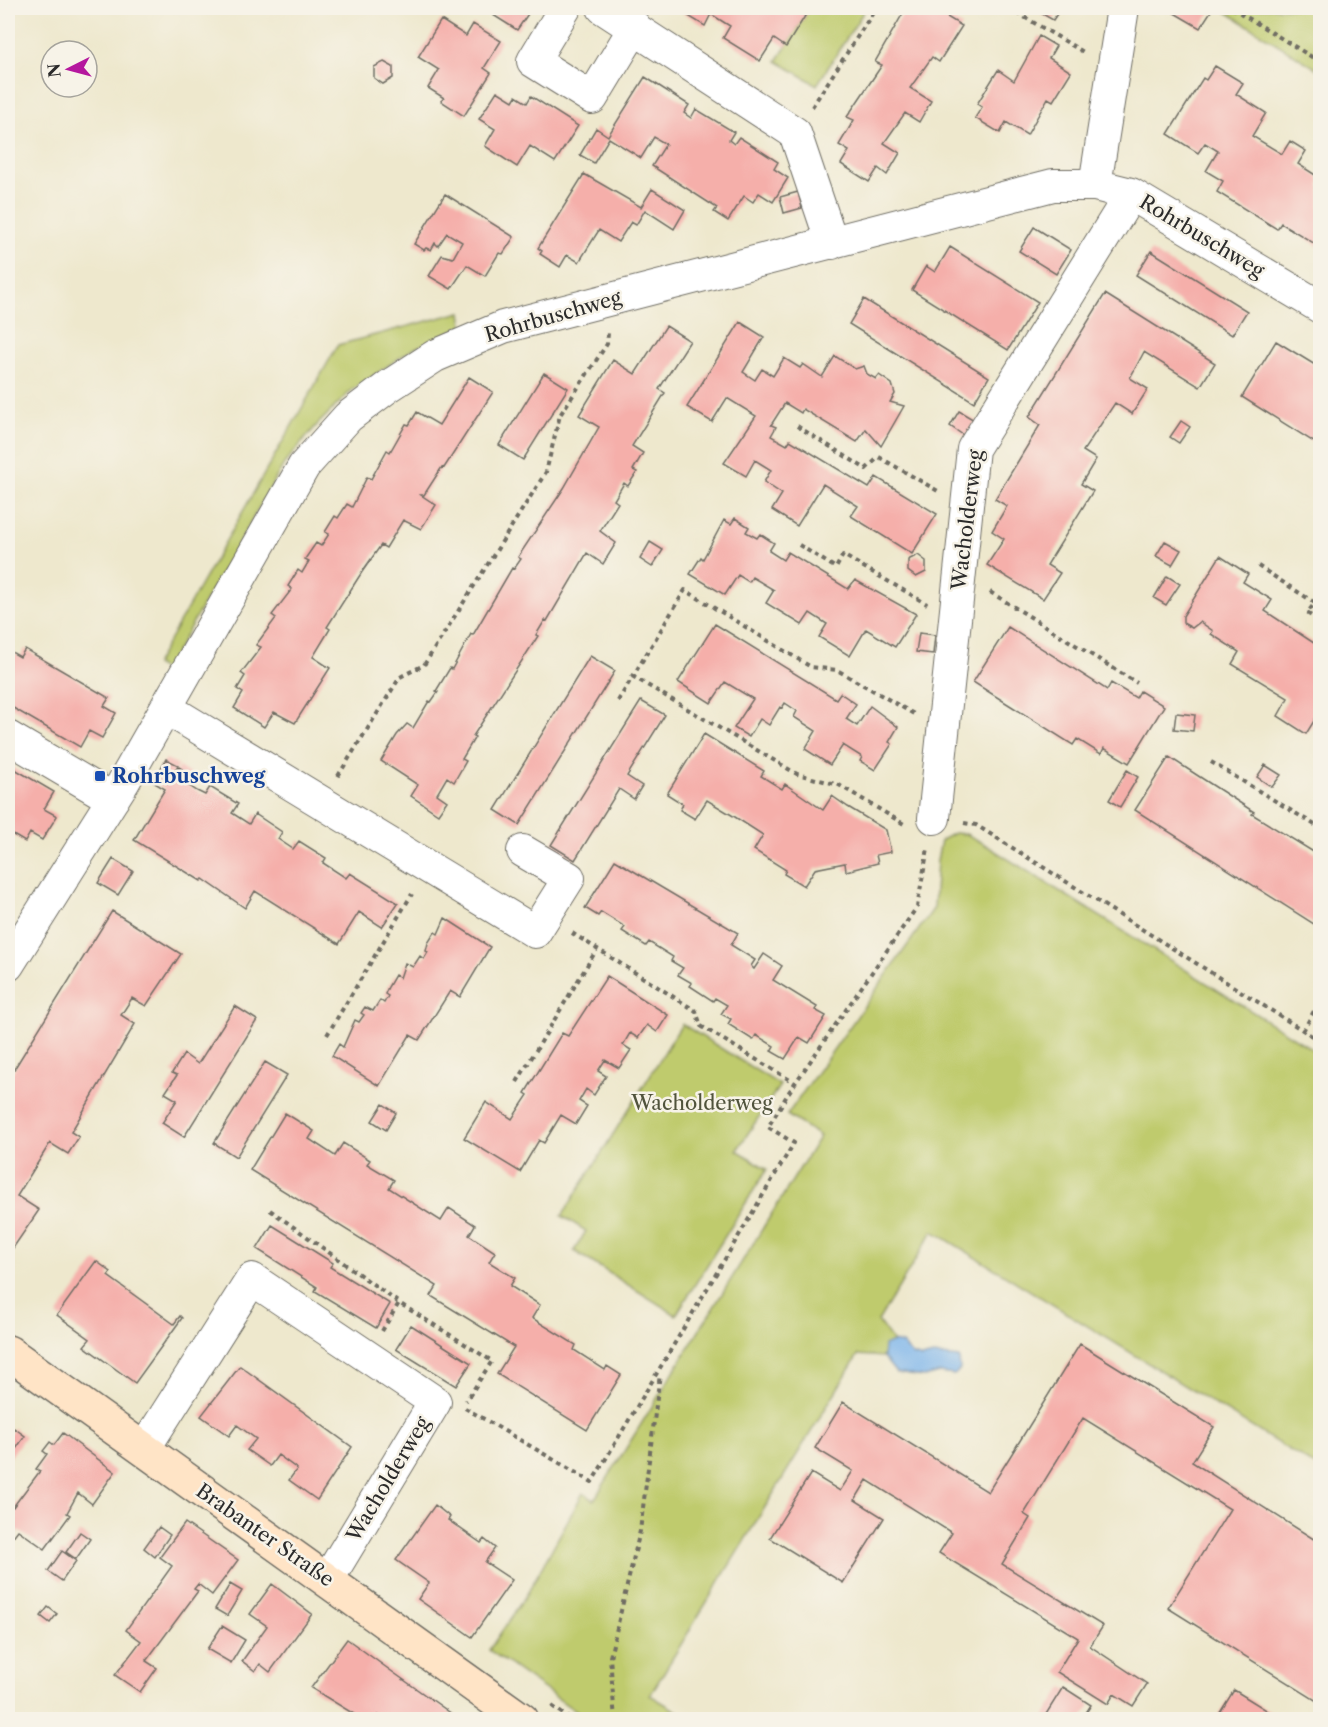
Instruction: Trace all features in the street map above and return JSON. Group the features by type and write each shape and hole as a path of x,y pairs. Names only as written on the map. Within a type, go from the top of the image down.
{"main road":[{"name":"Brabanter Straße","path":"8,1353 522,1719"}],"street":[{"path":"565,8 533,61 592,98 635,27"},
{"path":"603,8 795,133 832,243"},
{"path":"1095,185 1123,8"},
{"name":"Rohrbuschweg","path":"8,965 113,799 285,495 304,466 348,417 435,356 503,327 1053,185 1095,185 1131,194 1320,307"},
{"name":"Wacholderweg","path":"932,829 973,449 1131,194"},
{"path":"166,708 535,932 569,878 523,851"},
{"path":"8,737 113,799"},
{"name":"Wacholderweg","path":"144,1449 252,1279 435,1402 328,1579"}],"path":[{"path":"795,133 876,8"},
{"path":"1009,8 1114,70"},
{"path":"1232,8 1320,62"},
{"path":"321,803 400,677 424,665 546,472 560,415 607,344 612,299"},
{"path":"797,426 866,469 879,457 967,507"},
{"path":"799,545 836,568 843,555 954,621"},
{"path":"1258,566 1315,603 1307,613 1320,622"},
{"path":"961,574 1137,683"},
{"path":"618,701 685,590 811,667 837,670 941,730"},
{"path":"632,676 797,774 839,785 932,829 976,825 1320,1041"},
{"path":"1211,762 1320,828"},
{"path":"270,1210 399,1303 492,1361 463,1407 592,1482 794,1143 768,1127 795,1083 917,907 932,829"},
{"path":"327,1035 428,868"},
{"path":"545,915 696,1011 701,1026 795,1083"},
{"path":"517,1082 597,949"},
{"path":"1303,1031 1320,1000"},
{"path":"365,1356 399,1303"},
{"path":"615,1719 610,1657 640,1531 660,1370"}],"green space":[{"path":"810,8 866,8 817,85 777,61"},
{"path":"1220,8 1320,8 1320,71"},
{"path":"461,312 463,326 413,349 352,390 316,426 284,464 165,671 155,665 338,345"},
{"path":"954,833 966,834 981,842 1320,1054 1320,1469 933,1231 878,1321 893,1342 885,1346 883,1357 858,1355 650,1695 690,1719 587,1719 489,1650 527,1594 583,1493 594,1500 820,1136 787,1115 934,908 937,861 941,840"},
{"path":"682,1024 780,1085 737,1150 767,1169 676,1315 574,1251 586,1231 562,1216"}],"water":[{"path":"893,1342 902,1344 913,1355 922,1358 933,1355 959,1358 960,1370 954,1375 940,1373 924,1377 896,1373 883,1357 884,1346"}],"building":[{"path":"482,8 532,8 517,30"},
{"path":"675,8 810,8 786,47 774,39 760,61 723,38 730,26 711,14 705,26"},
{"path":"906,8 953,8 947,17 962,26 939,62 932,57 910,88 931,101 919,122 905,113 884,143 900,153 887,175 878,168 869,182 841,164 849,151 839,145 854,120 847,117 882,65 875,62"},
{"path":"1032,8 1061,8 1053,20"},
{"path":"1174,8 1213,8 1200,28 1171,11"},
{"path":"441,20 466,36 473,24 501,41 484,68 491,73 464,116 441,101 444,98 428,88 439,70 418,57"},
{"path":"1039,36 1056,46 1049,58 1071,72 1053,101 1048,98 1027,135 1006,122 1000,133 975,118 982,107 977,104 998,70 1014,81"},
{"path":"384,62 393,67 393,78 383,84 374,78 374,67"},
{"path":"1215,66 1243,83 1236,94 1266,113 1252,136 1282,154 1290,141 1306,151 1298,164 1320,178 1320,247 1281,223 1277,229 1217,192 1223,181 1206,171 1218,151 1205,143 1198,153 1168,134 1203,78 1206,80"},
{"path":"645,77 689,105 684,113 691,118 696,109 734,132 729,140 734,144 739,137 778,162 774,169 788,178 773,202 759,193 753,202 744,196 728,221 714,212 717,208 652,166 666,144 654,137 641,158 609,138 594,163 580,155 596,128 608,136"},
{"path":"497,91 513,101 516,96 527,103 531,96 578,126 555,162 530,146 517,167 485,146 495,129 479,119"},
{"path":"584,174 641,207 652,189 685,210 674,229 645,210 636,225 631,222 618,242 599,230 579,262 567,255 560,267 540,254 542,251 538,248"},
{"path":"798,192 802,208 784,213 780,197"},
{"path":"445,194 514,237 503,254 499,253 485,276 467,265 451,289 429,276 442,255 453,258 462,242 447,233 438,246 435,243 431,250 426,248 424,250 414,244"},
{"path":"1034,227 1071,250 1056,274 1019,251"},
{"path":"950,247 1038,302 1008,350 912,290 926,266 935,272"},
{"path":"1151,251 1247,311 1232,335 1136,275"},
{"path":"1105,294 1215,363 1200,387 1144,352 1130,378 1148,389 1132,414 1115,403 1083,451 1096,459 1081,484 1093,491 1047,565 1060,573 1043,599 987,565 1004,539 992,531 1007,506 995,499 1040,425 1029,417"},
{"path":"864,299 989,377 974,402 849,324"},
{"path":"740,322 764,337 743,372 755,380 762,369 773,376 784,358 800,368 803,364 822,377 835,356 855,369 864,366 867,374 876,379 879,375 892,384 895,394 890,402 904,406 881,446 866,429 857,442 803,409 801,413 785,403 771,425 776,427 771,436 787,445 790,440 869,488 876,477 937,514 912,554 851,516 858,506 823,484 797,526 772,510 782,494 764,482 771,470 755,460 746,476 724,463 756,416 727,398 712,422 687,407"},
{"path":"666,326 690,341 659,389 665,393 632,446 643,453 633,470 637,472 628,486 624,483 614,500 618,503 600,531 616,543 603,564 587,553 547,621 545,620 536,635 538,636 473,736 475,737 462,759 466,761 454,782 447,777 437,794 447,801 438,814 411,796 418,785 381,761 397,735 407,724 413,728 429,701 431,702 438,692 436,691 450,668 452,669 512,568 514,569 521,559 518,557 564,488 599,427 579,415 613,360 635,374"},
{"path":"1276,341 1320,368 1320,446 1242,397"},
{"path":"544,373 568,388 523,460 499,445"},
{"path":"469,377 493,392 444,468 442,467 424,495 421,495 436,505 421,529 403,520 386,548 381,545 327,627 330,629 313,657 330,668 295,723 274,712 264,727 234,708 243,693 237,689 245,676 241,673 261,647 256,645 276,618 272,615 292,589 288,586 298,570 302,573 309,561 305,559 316,543 321,546 329,534 325,532 335,516 338,518 347,504 352,507 367,477 371,479 387,450 390,452 406,424 409,425 417,412 439,425"},
{"path":"959,411 976,421 966,437 950,426"},
{"path":"1181,421 1190,427 1179,443 1170,437"},
{"path":"735,518 749,527 746,532 757,538 760,534 774,543 769,551 783,560 788,552 848,589 855,580 916,614 895,647 866,629 850,656 819,637 827,624 810,613 802,625 766,603 774,590 752,577 749,582 738,575 725,595 690,574 701,557 703,559 724,520 731,524"},
{"path":"1165,541 1181,550 1172,565 1156,556"},
{"path":"650,542 663,550 652,567 640,559"},
{"path":"918,555 926,561 926,572 916,577 908,571 908,560"},
{"path":"1220,556 1248,574 1243,582 1272,600 1265,611 1320,647 1320,718 1317,716 1306,734 1278,716 1288,698 1232,664 1239,652 1211,634 1213,631 1200,622 1192,628 1183,623 1183,616"},
{"path":"1167,576 1180,584 1166,605 1154,598"},
{"path":"715,624 836,699 840,693 856,704 846,719 857,726 870,706 898,727 889,742 892,744 875,770 860,761 862,757 843,745 830,765 805,749 816,731 794,717 797,711 785,703 769,725 760,719 749,737 734,728 753,699 725,682 711,703 678,682"},
{"path":"1008,627 1107,690 1111,683 1136,698 1140,691 1164,706 1129,763 1104,748 1101,754 1077,739 1073,745 973,682"},
{"path":"919,633 935,635 933,654 916,652"},
{"path":"25,649 109,698 104,706 116,713 102,738 89,731 80,747 8,705 8,650 20,657"},
{"path":"590,656 615,671 519,825 495,810"},
{"path":"641,701 665,715 627,776 642,786 634,799 619,789 575,860 551,845"},
{"path":"1176,713 1195,715 1193,731 1174,729"},
{"path":"704,734 764,771 761,776 782,789 785,784 823,810 832,796 886,830 891,852 876,855 878,863 846,871 845,863 815,869 804,886 784,874 786,870 754,850 763,835 735,817 707,800 695,819 680,810 683,804 667,794"},
{"path":"1169,757 1254,812 1252,814 1320,856 1320,928 1135,810"},
{"path":"166,759 178,765 168,783 179,767 193,776 188,785 197,791 205,795 210,787 238,804 232,813 249,824 255,814 282,832 278,839 293,849 299,841 326,858 323,863 346,878 350,873 398,903 382,927 359,912 339,944 255,891 245,908 203,879 201,881 134,840 165,789 153,782"},
{"path":"8,765 54,792 44,809 57,816 42,840 30,833 25,842 8,832"},
{"path":"1265,765 1281,775 1272,787 1257,777"},
{"path":"1127,770 1138,777 1120,807 1109,800"},
{"path":"113,859 133,871 118,895 98,883"},
{"path":"615,860 738,933 731,945 755,960 751,966 754,969 764,954 782,966 773,980 817,1007 815,1010 826,1016 809,1043 799,1037 785,1059 771,1051 774,1046 756,1035 753,1040 728,1024 731,1019 721,1014 727,1005 715,998 713,1001 690,986 692,983 678,975 683,968 671,961 673,957 649,942 646,946 622,931 625,927 601,912 598,916 585,908"},
{"path":"112,911 181,954 146,1006 132,998 121,1015 135,1024 71,1132 79,1137 68,1154 50,1143 17,1196 39,1210 11,1251 8,1249 8,1079"},
{"path":"445,918 490,947 460,997 450,991 419,1040 410,1035 379,1086 332,1056 339,1044 343,1047 355,1020 359,1022 364,1015 361,1013 365,1007 373,1011 380,1000 384,1003 388,996 385,994 388,987 395,975 400,978 405,963 413,967 420,956 424,959 428,952 426,951 428,943 435,932 438,934"},
{"path":"607,976 668,1015 657,1032 647,1025 638,1038 630,1033 623,1045 631,1050 619,1068 605,1060 598,1071 606,1076 594,1095 586,1089 579,1101 587,1106 576,1124 561,1115 544,1143 539,1140 520,1172 464,1138 486,1102 512,1119 528,1095 525,1093 562,1033 568,1036"},
{"path":"235,1006 257,1020 184,1137 162,1123 177,1100 165,1093 177,1075 172,1073 184,1054 198,1064"},
{"path":"265,1062 287,1075 236,1157 214,1143"},
{"path":"383,1104 396,1113 386,1130 372,1121"},
{"path":"285,1113 314,1131 309,1139 335,1156 343,1143 370,1160 367,1164 394,1180 389,1188 441,1221 449,1208 475,1225 469,1235 495,1252 489,1262 515,1278 510,1286 540,1305 532,1318 576,1345 574,1350 605,1370 607,1366 621,1375 587,1430 497,1374 514,1347 431,1296 437,1286 250,1170"},
{"path":"272,1225 333,1263 330,1267 390,1304 376,1328 315,1291 317,1287 257,1249"},
{"path":"96,1261 111,1272 108,1276 174,1324 180,1316 182,1318 135,1383 84,1346 90,1339 57,1315"},
{"path":"411,1325 471,1363 456,1386 396,1349"},
{"path":"1080,1344 1214,1427 1192,1462 1320,1543 1320,1703 1168,1608 1230,1509 1083,1418 1024,1514 1030,1518 1002,1564 1103,1626 1090,1646 1147,1684 1133,1706 1114,1694 1108,1704 1057,1672 1078,1638 939,1553 952,1533 867,1480 855,1500 884,1518 843,1583 770,1538 811,1473 840,1491 853,1471 815,1448 843,1402 988,1492"},
{"path":"240,1366 352,1447 317,1500 289,1480 297,1469 278,1455 270,1466 247,1450 256,1439 237,1425 229,1436 201,1416"},
{"path":"14,1428 25,1436 9,1459 8,1437"},
{"path":"63,1433 115,1472 92,1504 78,1493 67,1513 70,1515 45,1549 18,1530 12,1538 8,1535 8,1504 13,1507 40,1471 36,1469 47,1454 43,1451 50,1442 54,1445"},
{"path":"435,1505 450,1517 448,1520 481,1543 484,1539 495,1548 485,1562 512,1580 472,1637 418,1599 429,1583 396,1560"},
{"path":"185,1523 238,1560 212,1595 198,1584 194,1589 198,1591 146,1661 157,1668 140,1692 115,1675 141,1641 126,1630 172,1566 160,1557"},
{"path":"159,1527 170,1535 155,1557 144,1548"},
{"path":"80,1532 90,1539 76,1559 66,1552"},
{"path":"62,1551 76,1561 62,1581 48,1571"},
{"path":"230,1584 242,1591 227,1616 215,1609"},
{"path":"272,1584 312,1614 270,1672 260,1664 255,1671 242,1661 267,1626 250,1614"},
{"path":"48,1607 57,1614 50,1623 41,1616"},
{"path":"222,1626 245,1640 231,1663 207,1649"},
{"path":"347,1639 459,1719 385,1719 378,1715 375,1719 362,1719 311,1688"},
{"path":"1063,1687 1091,1705 1082,1719 1043,1719"},
{"path":"1234,1690 1247,1698 1281,1719 1216,1719"}],"place":[{"name":"Rohrbuschweg","path":"100,776"}]}
